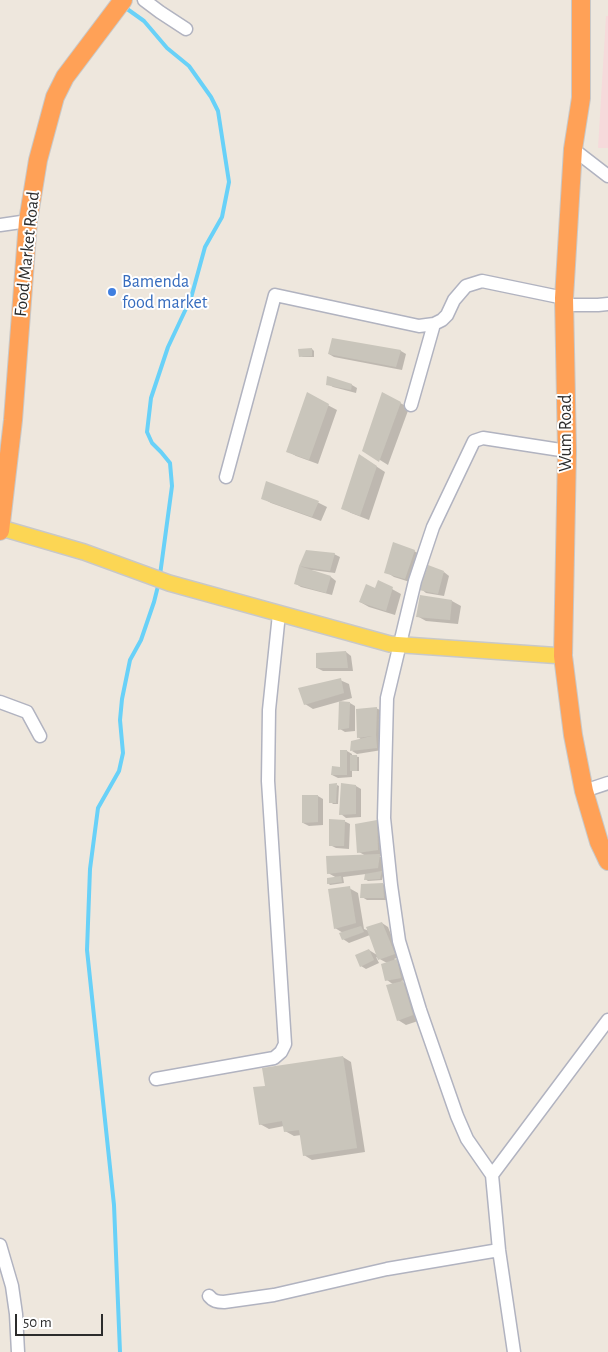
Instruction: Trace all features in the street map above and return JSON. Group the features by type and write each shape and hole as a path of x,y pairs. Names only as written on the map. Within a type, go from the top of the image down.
{"highway":[{"name":"Wum Road","path":"581,0 581,98 573,149 564,301 567,452 563,656 573,735 584,791 599,842 608,861"},
{"name":"Food Market Road","path":"0,530 7,420 28,221 38,160 55,97 65,77 118,7"}],"main road":[{"path":"0,530 84,552 169,583 390,644 563,656"}],"street":[{"path":"144,0 186,30"},
{"path":"573,149 608,176"},
{"path":"0,225 28,221"},
{"path":"226,477 275,295 419,326 434,324 442,320 447,316 454,300 466,286 482,281 564,301 598,305 608,304"},
{"path":"411,405 434,324"},
{"path":"514,1352 499,1250 492,1174 467,1138 456,1116 399,941 384,818 387,698 415,581 433,527 474,442 483,438 567,452"},
{"path":"156,1079 274,1058 281,1052 285,1044 268,781 269,710 280,614"},
{"path":"0,702 27,712 40,736"},
{"path":"584,791 608,783"},
{"path":"492,1174 608,1020"},
{"path":"0,1244 13,1296 18,1352"},
{"path":"209,1296 217,1302 224,1302 266,1296 387,1269 499,1250"}],"shaded area":[{"path":"606,16 608,16 608,148 598,148"}],"building":[{"path":"332,338 401,350 396,367 328,354"},
{"path":"312,348 312,356 299,357 298,349"},
{"path":"327,376 352,384 351,390 326,385"},
{"path":"307,392 329,404 309,460 286,452"},
{"path":"382,392 401,402 379,462 362,451"},
{"path":"359,454 377,466 360,516 341,509"},
{"path":"266,481 319,501 312,517 261,499"},
{"path":"393,542 415,550 405,579 384,573"},
{"path":"306,550 335,553 330,571 299,566"},
{"path":"428,565 444,571 438,594 419,590"},
{"path":"299,566 331,576 326,593 294,584"},
{"path":"378,580 393,587 386,611 359,602 366,584 375,588"},
{"path":"420,595 452,600 450,620 416,617"},
{"path":"346,651 348,668 316,668 316,653"},
{"path":"341,678 344,693 304,705 298,688"},
{"path":"339,701 350,702 349,728 338,730"},
{"path":"377,707 377,748 350,751 351,741 372,736 357,738 356,709"},
{"path":"340,750 347,750 347,775 331,775 332,766 340,767"},
{"path":"350,755 357,755 357,771 350,771"},
{"path":"337,783 336,803 329,803 329,784"},
{"path":"341,783 356,785 356,814 339,815"},
{"path":"302,795 318,795 318,822 302,823"},
{"path":"329,819 345,820 344,846 329,846"},
{"path":"377,820 378,850 357,853 355,824"},
{"path":"380,854 378,868 327,874 326,856"},
{"path":"382,871 380,879 364,880 365,874"},
{"path":"341,876 342,882 327,884 327,878"},
{"path":"383,883 384,898 360,898 361,884"},
{"path":"350,886 356,923 334,929 328,889"},
{"path":"382,922 395,954 378,960 366,927"},
{"path":"361,926 364,932 342,940 339,933"},
{"path":"369,949 374,960 360,967 355,955"},
{"path":"397,959 401,978 385,981 381,964"},
{"path":"403,981 413,1015 397,1021 386,985"},
{"path":"343,1056 357,1148 303,1156 299,1130 284,1132 282,1121 259,1125 253,1087 265,1086 262,1068"}],"waterway":[{"path":"123,6 144,21 167,48 189,66 211,97 218,111 229,182 222,217 205,247 191,298 168,347 151,398 147,432 152,443 170,463 172,486 160,575"},
{"path":"120,1352 114,1205 87,950 90,869 98,808 119,771 123,753 120,720 130,660 141,640 159,582"}],"place":[{"name":"Bamenda food market","path":"112,292"}]}
